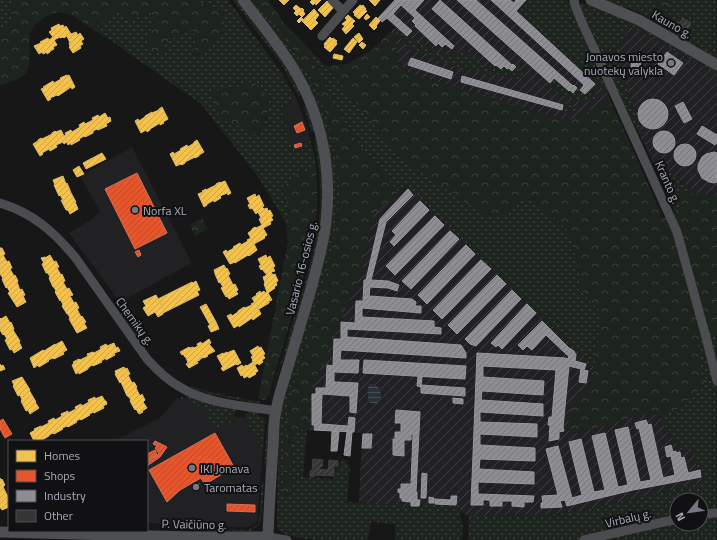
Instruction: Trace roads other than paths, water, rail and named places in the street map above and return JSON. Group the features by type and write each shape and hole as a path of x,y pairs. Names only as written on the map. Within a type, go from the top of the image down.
{"main road":[{"name":"Vasario 16-osios g.","path":"243,0 283,53 302,86 314,112 324,148 328,189 326,222 322,249 276,411 268,537"},
{"name":"Kauno g.","path":"591,0 639,20 717,65"},
{"name":"P. Vaičiūno g.","path":"0,532 35,537 190,539 268,537"}],"street":[{"path":"332,0 343,11"},
{"path":"322,36 353,0"},
{"name":"Kranto g.","path":"574,0 580,18 677,232 717,381"},
{"name":"Chemikų g.","path":"0,203 35,219 48,228 63,243 147,359 170,381 186,391 207,399 276,411"},
{"name":"Virbalų g.","path":"584,540 669,521"},
{"path":"268,537 287,540"}],"place":[{"name":"Jonavos miesto nuotekų valykla","path":"671,63"},
{"name":"Norfa XL","path":"135,210"},
{"name":"IKI Jonava","path":"192,468"},
{"name":"Taromatas","path":"196,487"}]}
